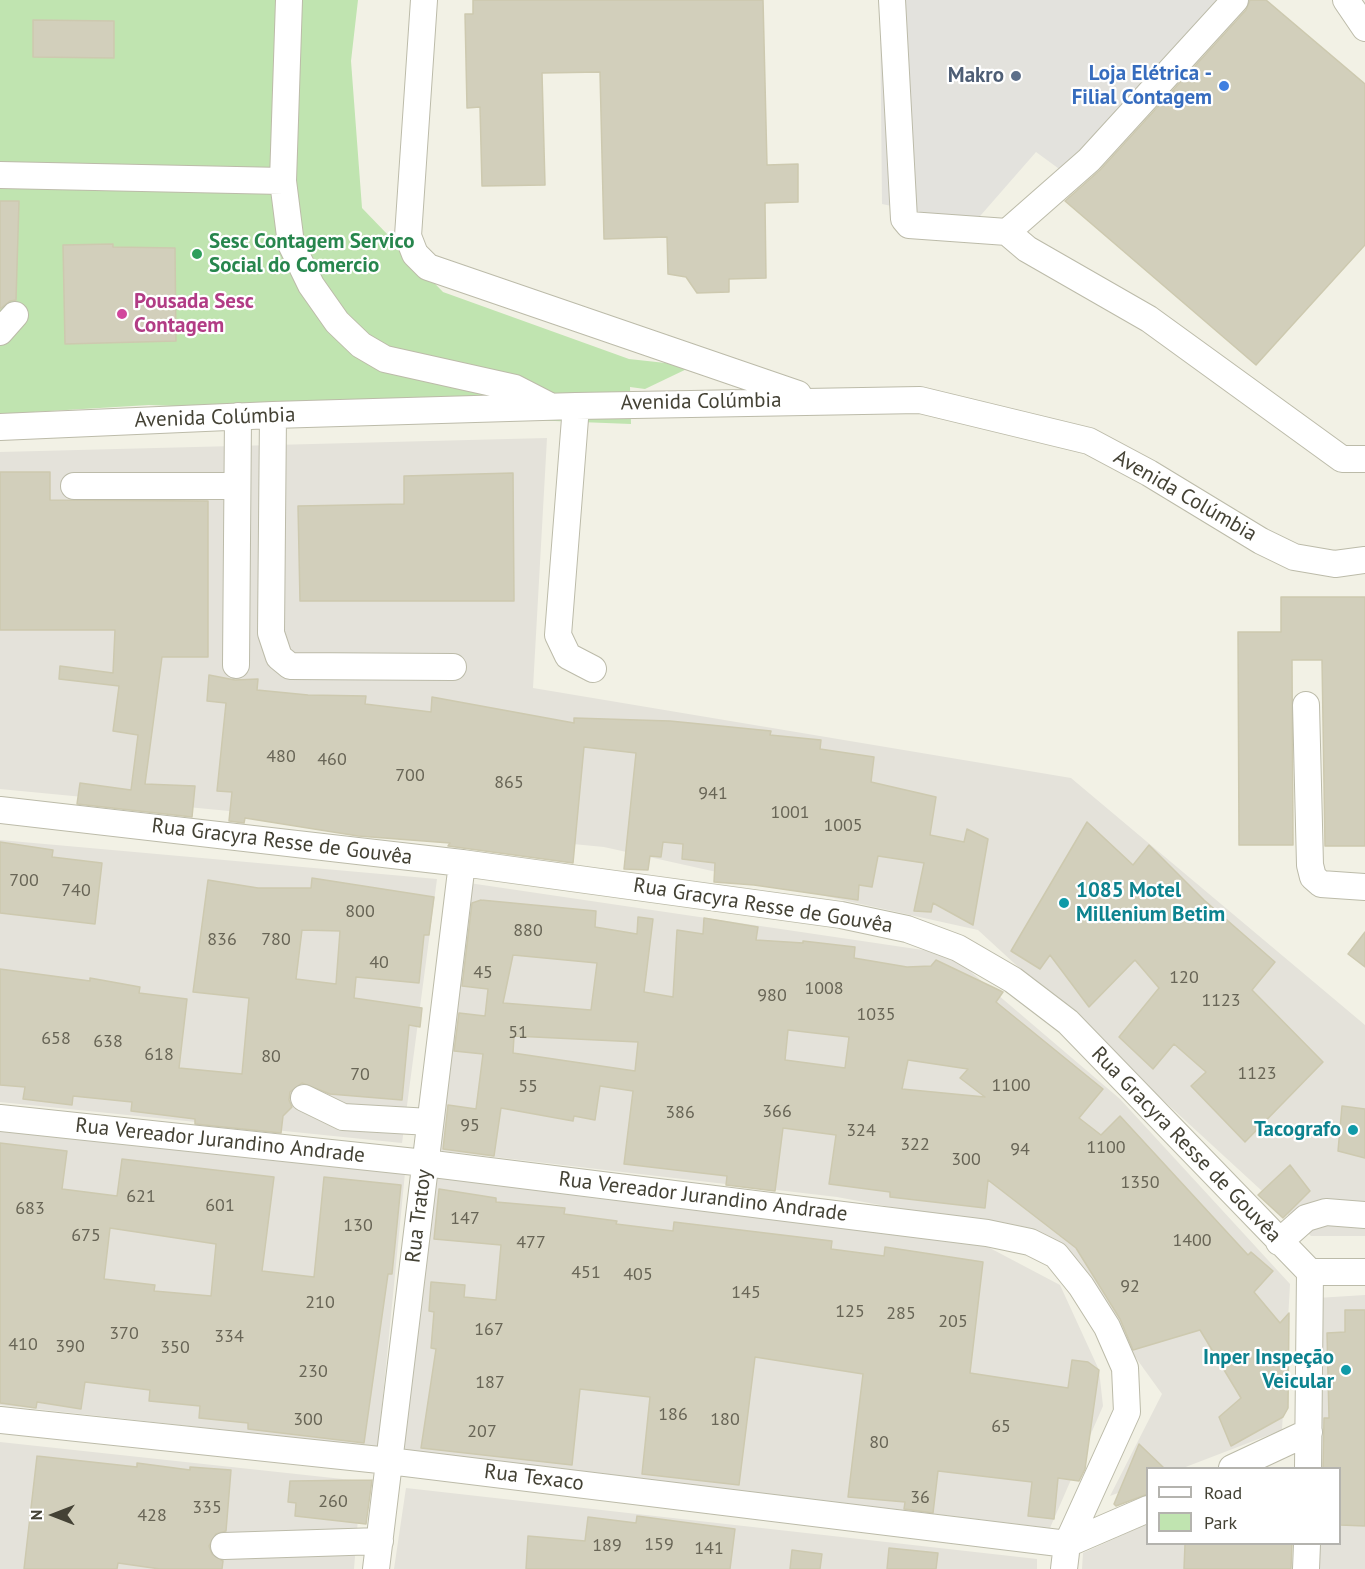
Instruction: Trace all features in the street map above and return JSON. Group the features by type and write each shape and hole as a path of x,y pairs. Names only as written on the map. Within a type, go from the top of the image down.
{"street":[{"path":"289,0 283,181 291,244 311,285 338,322 362,345 386,359 515,388 564,406 558,635 568,656 593,669"},
{"path":"424,0 408,236 415,254 428,267 815,399"},
{"path":"892,0 904,219 909,225 1007,232 1027,249 1149,319 1342,459 1365,459"},
{"path":"1007,232 1089,160 1235,0"},
{"path":"1346,0 1365,28"},
{"path":"0,175 283,181"},
{"name":"Avenida Colúmbia","path":"0,427 238,416 564,406 815,399 920,400 1089,441 1149,473 1261,542 1294,557 1335,564 1365,560"},
{"path":"273,415 271,633 279,657 290,666 453,667"},
{"path":"236,664 238,416"},
{"path":"74,486 237,486"},
{"path":"1306,705 1310,865 1313,877 1321,884 1365,887"},
{"name":"Rua Gracyra Resse de Gouvêa","path":"0,810 462,863 841,915 907,928 958,948 1013,980 1068,1022 1310,1272"},
{"name":"Rua Tratoy","path":"376,1569 462,863"},
{"path":"303,1098 343,1118 430,1122"},
{"name":"Rua Vereador Jurandino Andrade","path":"0,1118 425,1163 987,1233 1030,1242 1056,1255 1107,1327 1125,1368 1127,1412 1067,1544 1064,1569"},
{"path":"1279,1242 1305,1218 1326,1212 1365,1215"},
{"path":"1308,1467 1310,1272 1365,1272"},
{"name":"Rua Texaco","path":"0,1420 389,1461 1067,1544"},
{"path":"1234,1467 1309,1432"},
{"path":"1067,1544 1146,1510"},
{"path":"224,1546 380,1541"},
{"path":"1306,1569 1307,1545"}],"shaded area":[{"name":"Makro","path":"880,0 1221,0 1062,171 1036,152 974,223 882,204"},
{"path":"547,438 533,688 1071,778 1365,1025 1365,1236 1311,1236 978,930 604,847 0,789 0,452"},
{"path":"0,840 437,879 402,1143 0,1102"},
{"path":"469,883 950,954 1120,1099 1290,1284 1282,1430 1186,1467 1146,1467 1146,1482 1110,1496 1162,1394 1048,1236 1016,1225 955,1219 837,1197 434,1150"},
{"path":"0,1129 405,1173 378,1447 0,1405"},
{"path":"430,1177 986,1246 1060,1285 1099,1370 1103,1406 1050,1528 404,1450"},
{"path":"1365,1295 1365,1569 1320,1569 1320,1545 1341,1545 1341,1467 1319,1467 1317,1298"},
{"path":"0,1442 361,1481 354,1569 0,1569"},
{"path":"406,1488 1037,1559 1037,1569 394,1569"},
{"path":"1146,1524 1146,1545 1285,1545 1286,1569 1082,1569 1083,1553"}],"green space":[{"name":"Sesc Contagem Servico Social do Comercio","path":"0,0 358,0 351,61 362,208 443,292 629,359 693,366 645,389 630,387 631,424 149,405 0,414"}],"building":[{"path":"473,0 763,0 767,165 798,164 798,202 765,203 766,278 729,279 729,292 697,293 686,277 668,274 667,237 604,239 600,72 542,73 545,185 482,186 480,107 467,108 465,14 473,14"},
{"path":"1250,0 1266,0 1365,84 1365,245 1256,365 1065,201 1100,170 1246,10"},
{"path":"33,20 114,21 114,58 33,57"},
{"path":"0,201 19,201 16,300 10,301 0,309"},
{"path":"113,244 113,247 175,248 176,341 65,344 63,245"},
{"path":"0,472 50,472 50,500 208,501 208,657 162,657 145,784 195,786 192,817 77,804 80,783 131,790 138,735 113,731 119,686 59,679 60,666 113,673 115,630 0,630"},
{"path":"513,473 514,601 300,601 298,506 404,504 404,476"},
{"path":"1281,597 1365,597 1365,846 1325,846 1322,660 1292,660 1293,845 1239,845 1238,632 1281,632"},
{"path":"209,675 235,680 258,679 257,690 308,695 366,696 365,704 431,712 432,697 574,723 574,718 670,721 771,731 770,735 821,740 820,749 874,757 871,782 936,797 930,835 964,842 967,829 988,839 973,925 933,903 931,912 914,911 924,863 878,856 872,887 859,885 858,900 754,885 714,882 715,863 682,859 683,844 663,842 661,857 650,856 648,870 624,869 636,753 584,747 573,863 448,846 450,843 358,836 245,818 244,823 229,821 232,792 217,791 226,703 207,701"},
{"path":"1087,822 1133,865 1149,845 1204,900 1275,962 1252,990 1323,1062 1245,1142 1191,1086 1206,1072 1174,1044 1153,1069 1119,1037 1159,988 1135,960 1089,1007 1050,955 1040,969 1011,951"},
{"path":"0,842 53,850 52,857 102,863 95,924 0,913"},
{"path":"312,878 434,897 429,935 424,935 419,983 356,977 354,998 422,1008 420,1027 409,1025 402,1100 330,1094 302,1083 290,1092 289,1100 292,1107 283,1116 281,1133 195,1124 195,1119 131,1111 132,1102 73,1096 72,1105 23,1099 25,1087 0,1085 0,969 90,981 90,978 140,987 139,993 187,999 179,1068 242,1074 249,998 193,992 208,880 258,888 311,888","holes":["302,930 340,931 336,984 296,979"]},
{"path":"481,900 596,911 595,927 637,934 638,917 653,919 644,992 673,997 677,930 703,934 704,918 758,927 756,940 803,943 803,941 855,947 854,958 907,967 931,966 936,960 1003,992 996,1002 1103,1089 1079,1118 1101,1135 1120,1116 1248,1255 1251,1252 1273,1271 1254,1292 1280,1323 1289,1313 1288,1408 1283,1417 1231,1446 1219,1417 1241,1398 1200,1330 1133,1350 1120,1319 1076,1248 988,1180 985,1208 890,1197 890,1192 829,1184 836,1135 783,1128 775,1191 726,1185 727,1176 624,1164 633,1091 600,1086 595,1120 574,1116 573,1121 501,1108 494,1156 443,1149 448,1105 476,1109 483,1054 454,1051 459,1013 485,1016 488,989 462,986 472,903","holes":["513,955 597,963 591,1010 503,1003","788,1030 849,1037 845,1068 785,1060","514,1036 638,1042 635,1071 513,1053","908,1060 968,1069 960,1078 985,1097 902,1089"]},
{"path":"1365,932 1365,967 1348,954"},
{"name":"Tacografo","path":"1342,1106 1365,1109 1365,1158 1338,1151"},
{"path":"0,1143 67,1151 62,1189 117,1196 122,1159 274,1177 262,1271 314,1277 324,1177 401,1185 392,1274 388,1274 364,1443 248,1429 248,1423 199,1418 200,1406 149,1401 150,1390 85,1382 81,1409 37,1402 36,1408 0,1403","holes":["110,1228 216,1244 211,1296 154,1291 155,1285 104,1279"]},
{"path":"1290,1165 1310,1191 1283,1218 1258,1195"},
{"path":"439,1189 496,1198 496,1202 565,1208 564,1214 617,1221 616,1224 673,1231 674,1222 832,1241 831,1249 884,1256 885,1247 983,1262 970,1373 1068,1388 1072,1360 1088,1362 1099,1370 1085,1469 1079,1481 1058,1478 1054,1519 1028,1516 1032,1482 938,1471 933,1513 904,1509 905,1502 848,1497 863,1374 755,1357 739,1485 642,1474 650,1397 580,1389 572,1465 421,1448 436,1349 431,1348 434,1312 429,1311 431,1282 465,1285 464,1297 496,1300 501,1245 434,1239"},
{"path":"1345,1310 1365,1310 1365,1526 1341,1525 1341,1467 1323,1467 1324,1418 1329,1418 1327,1333 1345,1332"},
{"path":"1139,1444 1163,1467 1146,1467 1146,1495 1116,1506 1114,1504"},
{"path":"37,1456 137,1467 137,1463 190,1470 190,1467 231,1470 226,1531 216,1534 209,1546 212,1554 223,1561 222,1569 160,1569 118,1563 117,1569 24,1569"},
{"path":"372,1480 366,1524 295,1516 296,1503 288,1502 290,1481"},
{"path":"637,1516 735,1529 730,1569 526,1569 528,1536 585,1541 588,1517 636,1523"},
{"path":"1185,1545 1292,1545 1291,1569 1184,1569"},
{"path":"889,1548 938,1553 936,1569 887,1569"},
{"path":"792,1550 822,1554 820,1569 790,1569"}],"place":[{"name":"Makro","path":"1016,76"},
{"name":"Loja Elétrica - Filial Contagem","path":"1224,86"},
{"name":"Sesc Contagem Servico Social do Comercio","path":"197,254"},
{"name":"Pousada Sesc Contagem","path":"122,314"},
{"name":"1085 Motel Millenium Betim","path":"1064,903"},
{"name":"Tacografo","path":"1353,1130"},
{"name":"Inper Inspeção Veicular","path":"1346,1370"}]}
